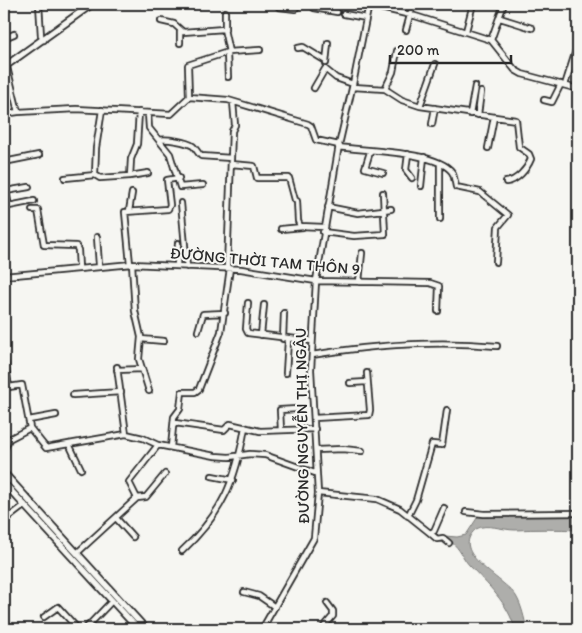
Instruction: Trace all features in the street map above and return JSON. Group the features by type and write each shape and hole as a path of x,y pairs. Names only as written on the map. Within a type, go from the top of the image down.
{"main road":[{"path":"6,66 92,4"},
{"path":"4,473 146,629"},
{"path":"4,483 138,629"}],"street":[{"path":"39,4 41,36 44,40"},
{"path":"279,7 295,9 298,4"},
{"path":"312,4 314,8 336,12"},
{"path":"368,4 410,14 491,40 515,70 522,74 578,89"},
{"name":"ĐƯỜNG NGUYỄN THỊ NGÂU","path":"262,629 314,538 318,493 315,473 316,450 312,355 316,281 338,146 353,86 368,4"},
{"path":"391,10 393,4"},
{"path":"406,30 413,4"},
{"path":"466,31 473,4"},
{"path":"491,40 504,4"},
{"path":"540,4 548,5"},
{"path":"225,12 228,77"},
{"path":"344,14 366,18"},
{"path":"500,18 532,28"},
{"path":"161,21 174,24 180,31 180,43"},
{"path":"180,31 224,29 225,32"},
{"path":"4,38 14,34"},
{"path":"314,88 325,69 328,43"},
{"path":"544,100 552,102 563,85 578,44"},
{"path":"298,48 303,47 326,61"},
{"path":"4,114 76,109 171,114 189,97 188,65 228,53 260,50"},
{"path":"385,89 393,72 397,51"},
{"path":"4,55 18,112"},
{"path":"420,106 435,64"},
{"path":"325,69 336,78 353,86 385,89 402,100 420,106 518,122 516,133 519,147 529,154 531,159 520,176 506,182"},
{"path":"470,114 475,86"},
{"path":"478,115 481,92"},
{"path":"189,97 233,102 308,124 316,134 316,140 338,146 370,152 408,154 424,157 440,164 453,173 456,187 480,192 508,215 498,227 496,262"},
{"path":"171,447 175,423 174,417 181,406 182,390 195,392 199,389 221,332 225,313 229,268 232,131 235,125 233,102"},
{"path":"432,124 436,108"},
{"path":"95,175 96,148 102,110"},
{"path":"130,176 131,159 137,144 139,112"},
{"path":"148,113 149,128 170,154 180,187 203,186"},
{"path":"488,148 494,117"},
{"path":"160,140 170,138 181,144 191,145 201,156 231,158"},
{"path":"370,152 365,168 383,173"},
{"path":"408,154 406,170 412,178"},
{"path":"4,162 39,155"},
{"path":"421,186 424,157"},
{"path":"231,164 253,166 256,178 289,178 295,200 298,201 298,221 300,226 304,227"},
{"path":"440,164 440,219"},
{"path":"65,178 95,175 100,178 148,173"},
{"path":"149,391 139,359 141,339 125,212 168,209 170,205 167,180 178,178"},
{"path":"4,182 9,206 34,202"},
{"path":"6,190 29,187"},
{"path":"323,232 354,236 385,234 383,193"},
{"path":"129,211 132,194"},
{"path":"182,203 187,267"},
{"path":"328,206 358,213 391,209"},
{"path":"32,210 38,210 44,245 76,246 80,268"},
{"path":"281,229 324,226"},
{"path":"97,237 99,265"},
{"path":"177,266 178,243"},
{"path":"359,282 362,253"},
{"name":"ĐƯỜNG THỜI TAM THÔN 9","path":"4,276 99,265 131,264 229,268 316,281 446,286"},
{"path":"438,311 439,286"},
{"path":"248,303 246,330 248,333 312,341"},
{"path":"261,335 264,305"},
{"path":"198,331 203,314 225,313"},
{"path":"284,313 286,373"},
{"path":"141,339 164,341"},
{"path":"312,355 365,348 435,343 497,346"},
{"path":"4,354 9,387 22,385 30,428 46,448 126,434 158,444 215,456 265,455 315,473"},
{"path":"126,434 117,368 142,369"},
{"path":"314,418 369,415 367,373"},
{"path":"350,383 367,382"},
{"path":"72,395 121,392"},
{"path":"281,430 280,410 297,409"},
{"path":"408,516 416,500 432,444 442,445 447,410"},
{"path":"29,420 56,416"},
{"path":"175,423 224,430 230,424 260,430 315,429"},
{"path":"182,550 194,540 225,498 233,480 245,427"},
{"path":"4,450 9,439 30,428"},
{"path":"69,444 80,469"},
{"path":"137,498 129,482 158,444"},
{"path":"316,450 343,448 362,451"},
{"path":"77,553 137,498 146,497 165,474"},
{"path":"212,476 233,480"},
{"path":"318,493 377,500 400,509 437,538 443,538 449,543"},
{"path":"4,520 25,506"},
{"path":"430,533 434,531 444,508"},
{"path":"466,512 479,514 578,513"},
{"path":"116,518 133,537"},
{"path":"244,592 259,596 274,607"},
{"path":"85,629 112,601"},
{"path":"322,629 333,616 334,610 327,603"},
{"path":"44,617 58,607 78,629"}],"shaded area":[{"path":"479,515 578,515 578,530 515,530 480,527 469,538 469,547 473,556 516,596 527,629 515,629 508,611 454,544 449,540 433,535 457,537 466,535"}]}
